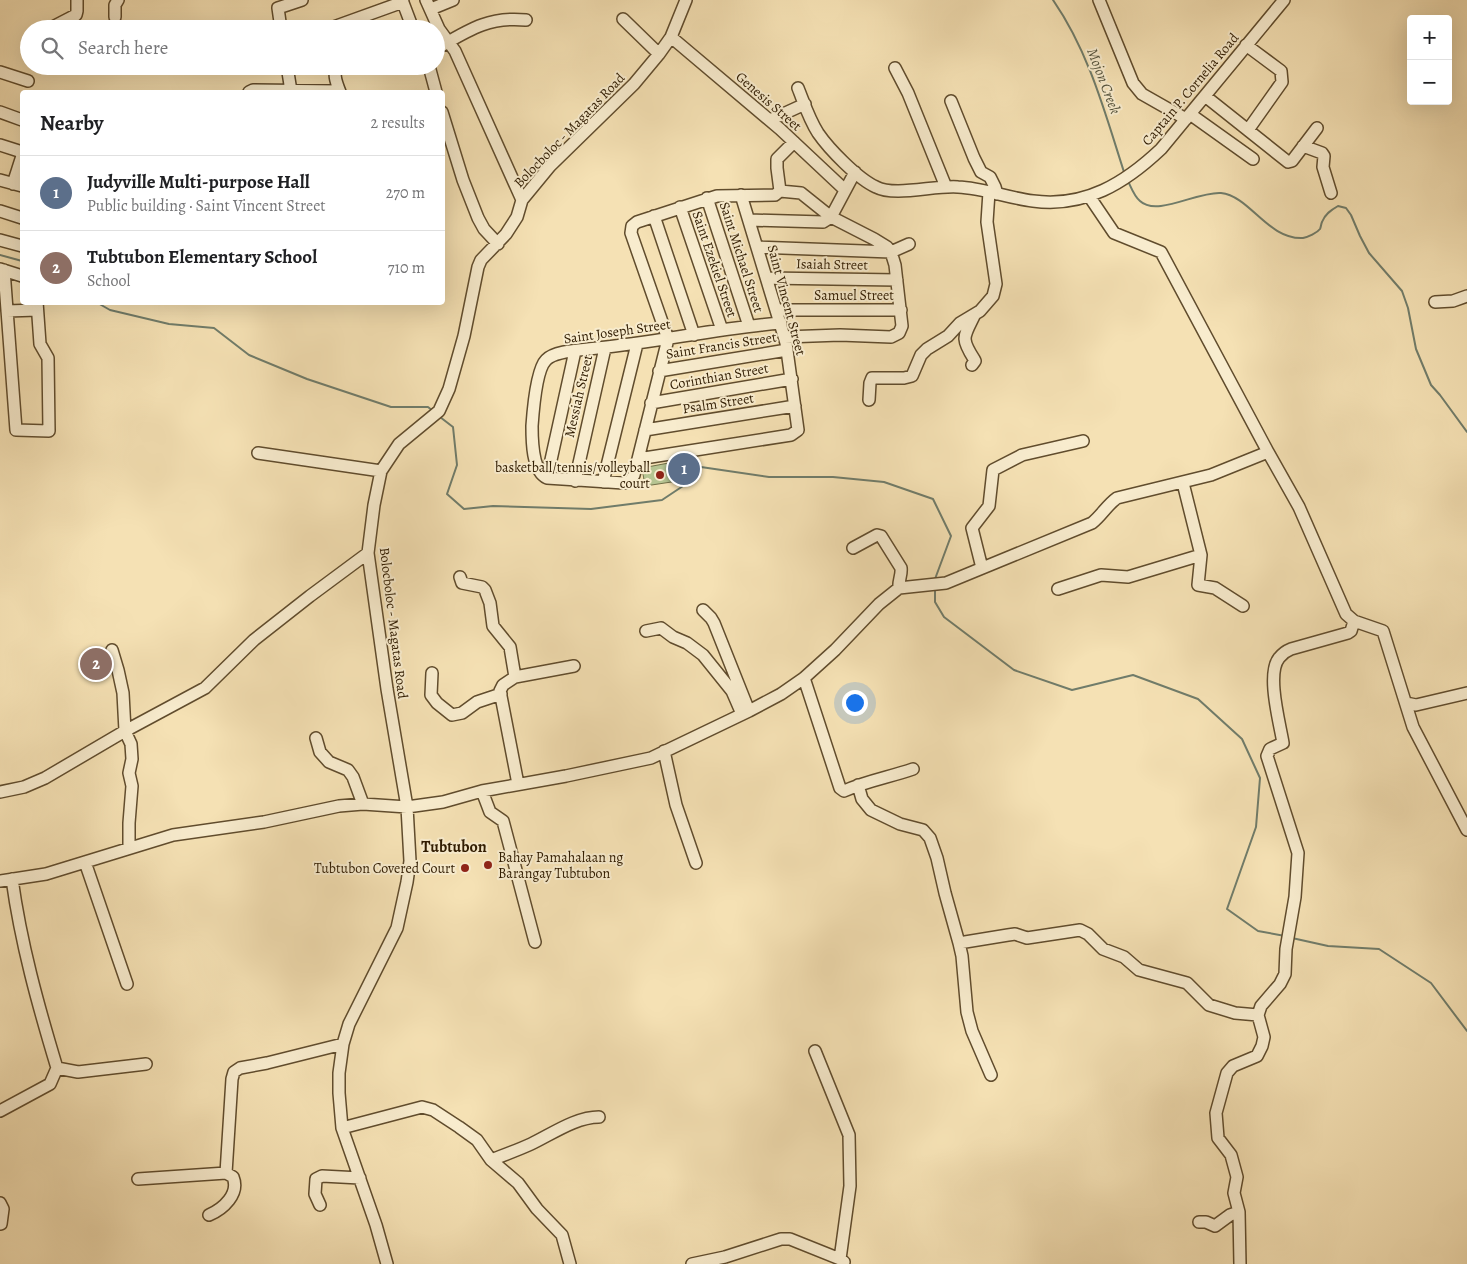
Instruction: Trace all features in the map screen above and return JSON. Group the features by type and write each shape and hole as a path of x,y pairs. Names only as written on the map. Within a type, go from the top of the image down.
{"street":[{"path":"66,20 76,15 78,11 77,0"},
{"path":"115,17 115,5 118,0"},
{"path":"280,20 278,8 302,0"},
{"path":"435,20 429,5 453,0"},
{"name":"Bolocboloc - Magatas Road","path":"387,1264 376,1225 342,1128 339,1073 343,1044 349,1024 397,928 410,861 407,807 387,690 368,553 374,505 381,471 399,444 436,414 450,389 464,336 480,260 506,234 517,217 522,200 550,166 634,84 659,54 671,37 686,0"},
{"path":"1099,0 1133,83 1142,94 1188,117 1252,159"},
{"name":"Captain P. Cornelia Road","path":"798,88 818,132 855,172 876,188 889,192 946,187 969,188 1032,201 1068,202 1089,196 1122,180 1162,149 1284,0"},
{"path":"352,20 402,1 409,20"},
{"path":"623,19 659,54"},
{"path":"445,43 468,29 481,25 500,20 526,20"},
{"path":"445,36 449,41 522,200"},
{"name":"Genesis Street","path":"671,37 770,120 845,190"},
{"path":"1246,45 1281,72 1282,78 1282,82 1248,130"},
{"path":"895,68 919,120 946,187"},
{"path":"0,72 28,81"},
{"path":"253,90 291,90 288,75"},
{"path":"335,75 339,90"},
{"path":"431,75 435,90"},
{"path":"1206,96 1288,162 1292,161 1317,128"},
{"path":"869,400 872,378 904,378 912,376 921,355 927,349 948,336 960,323 975,314 993,296 996,284 987,222 995,187 990,177 981,172 951,101"},
{"path":"770,120 805,104"},
{"path":"0,112 20,119"},
{"path":"445,122 463,180 478,218 484,229 498,244"},
{"path":"780,191 777,159 794,142"},
{"path":"0,145 20,153"},
{"path":"1303,146 1322,153 1324,156 1323,167 1331,193"},
{"path":"0,180 18,185 20,170"},
{"path":"749,220 820,223 827,220 832,216 855,172"},
{"path":"575,351 547,478 624,483 630,481 634,475 668,339 631,229 634,224 707,198 717,196 775,195 780,191 800,192 832,216 874,239 891,252 895,265 901,310 901,330 891,337 840,335 784,337"},
{"name":"Saint Vincent Street","path":"638,460 791,436 798,428 788,350 741,195"},
{"path":"1089,196 1114,233 1161,252 1299,507 1344,611 1354,621 1383,631 1413,726 1467,830"},
{"name":"Saint Michael Street","path":"707,198 749,326"},
{"name":"Saint Ezekiel Street","path":"680,207 722,330"},
{"path":"0,211 20,217"},
{"path":"654,216 694,335"},
{"path":"0,240 20,245"},
{"path":"757,247 891,252 909,244"},
{"path":"7,311 37,306 40,344 48,358 49,431 16,430 2,269 20,275"},
{"name":"Isaiah Street","path":"767,278 897,280"},
{"path":"1435,302 1453,301 1467,296"},
{"name":"Samuel Street","path":"777,310 901,310"},
{"path":"972,365 975,361 964,344 964,338 975,314"},
{"name":"Saint Joseph Street","path":"547,478 540,473 534,450 533,413 544,361 551,356 749,326 781,323"},
{"path":"603,482 637,344"},
{"name":"Messiah Street","path":"574,481 605,348"},
{"name":"Saint Francis Street","path":"660,370 788,350"},
{"name":"Corinthian Street","path":"651,403 792,379"},
{"name":"Psalm Street","path":"645,430 795,406"},
{"path":"982,568 972,528 989,506 993,470 1022,455 1083,441"},
{"path":"0,881 46,874 173,835 264,822 339,806 363,804 407,807 442,802 482,791 624,765 651,758 781,694 804,678 835,650 879,604 899,588 946,583 1092,523 1100,517 1108,504 1117,498 1211,475 1268,452"},
{"path":"258,453 381,471"},
{"path":"1183,482 1201,555 1198,585 1215,588 1243,606"},
{"path":"853,548 878,535 881,536 901,568 902,572 898,582 899,588"},
{"path":"0,792 24,787 45,778 125,731 205,688 262,634 368,553"},
{"path":"1058,589 1101,574 1128,577 1201,555"},
{"path":"460,577 462,583 482,587 485,590 490,603 493,626 510,647 515,678"},
{"path":"703,610 714,623 745,713"},
{"path":"1240,1264 1239,1212 1234,1192 1237,1177 1231,1155 1218,1138 1216,1113 1227,1073 1232,1066 1257,1056 1262,1046 1264,1037 1258,1015 1261,1006 1280,984 1285,974 1288,937 1295,897 1298,853 1268,756 1270,749 1283,744 1272,680 1277,660 1283,653 1348,633 1351,631 1354,621"},
{"path":"646,631 661,628 672,637 687,643 703,655 732,691 745,713"},
{"path":"112,650 123,693 125,731 131,744 132,759 130,773 132,786 128,823 129,848"},
{"path":"518,784 501,687 515,678 574,666"},
{"path":"432,673 431,695 437,703 452,715 462,713 477,702 501,694"},
{"path":"804,678 840,788 844,791 913,769"},
{"path":"1406,702 1416,705 1467,693"},
{"path":"316,738 320,752 330,762 348,770 353,777 363,804"},
{"path":"664,751 676,805 696,863"},
{"path":"858,785 862,799 871,810 900,824 923,830 927,834 937,858 944,893 962,956 967,1012 972,1031 990,1075"},
{"path":"482,791 490,812 503,821 535,942"},
{"path":"85,862 127,984"},
{"path":"0,1111 50,1084 57,1068 30,975 17,914 12,878"},
{"path":"959,943 1015,934 1027,938 1080,930 1084,931 1104,949 1124,956 1139,970 1187,983 1209,1005 1235,1013 1258,1015"},
{"path":"226,1172 234,1072 240,1068 343,1044"},
{"path":"692,1264 725,1257 781,1239 790,1239 843,1261 850,1186 849,1135 815,1051"},
{"path":"57,1068 78,1072 146,1064"},
{"path":"342,1128 422,1107 433,1110 460,1126 477,1140 490,1160 518,1183 537,1209 562,1235 570,1264"},
{"path":"490,1160 517,1151 580,1120 600,1117"},
{"path":"138,1179 226,1172 233,1177 235,1188 227,1203 209,1215"},
{"path":"320,1205 315,1194 316,1179 322,1176 360,1178"},
{"path":"0,1203 2,1209 0,1224"},
{"path":"1198,1222 1206,1222 1215,1226 1230,1215 1239,1212"}],"green space":[{"name":"basketball/tennis/volleyball court","path":"674,462 678,481 645,486 642,468"}],"waterway":[{"name":"Mojon Creek","path":"1053,0 1077,41 1095,83 1124,172"},
{"name":"Mojon Creek","path":"1128,181 1138,199 1147,205 1167,205 1212,193 1231,196 1269,225 1291,237 1303,238 1312,235 1320,229 1323,219 1327,214 1338,206 1346,208 1369,253 1402,291 1408,308 1416,349 1431,385 1467,432"},
{"path":"0,255 20,260"},
{"path":"101,305 110,310 169,324 214,328 249,355 307,379 391,407 428,407 433,411"},
{"path":"440,417 453,427 457,465 447,494 464,509 493,506 591,509 662,500 692,480 701,467 769,477 833,477 884,482 933,499 951,536 935,579"},
{"path":"935,589 935,602 944,617 1014,670 1072,690 1133,675 1198,699 1242,739 1260,778 1256,827 1227,909 1258,931 1285,936"},
{"path":"1292,938 1328,946 1379,949 1431,983 1467,1031"}],"place":[{"name":"Judyville Multi-purpose Hall","path":"684,469"},
{"name":"basketball/tennis/volleyball court","path":"660,475"},
{"name":"Tubtubon Elementary School","path":"96,664"},
{"name":"Bahay Pamahalaan ng Barangay Tubtubon","path":"488,865"},
{"name":"Tubtubon Covered Court","path":"465,868"}],"district":[{"name":"Tubtubon","path":"454,846"}]}
